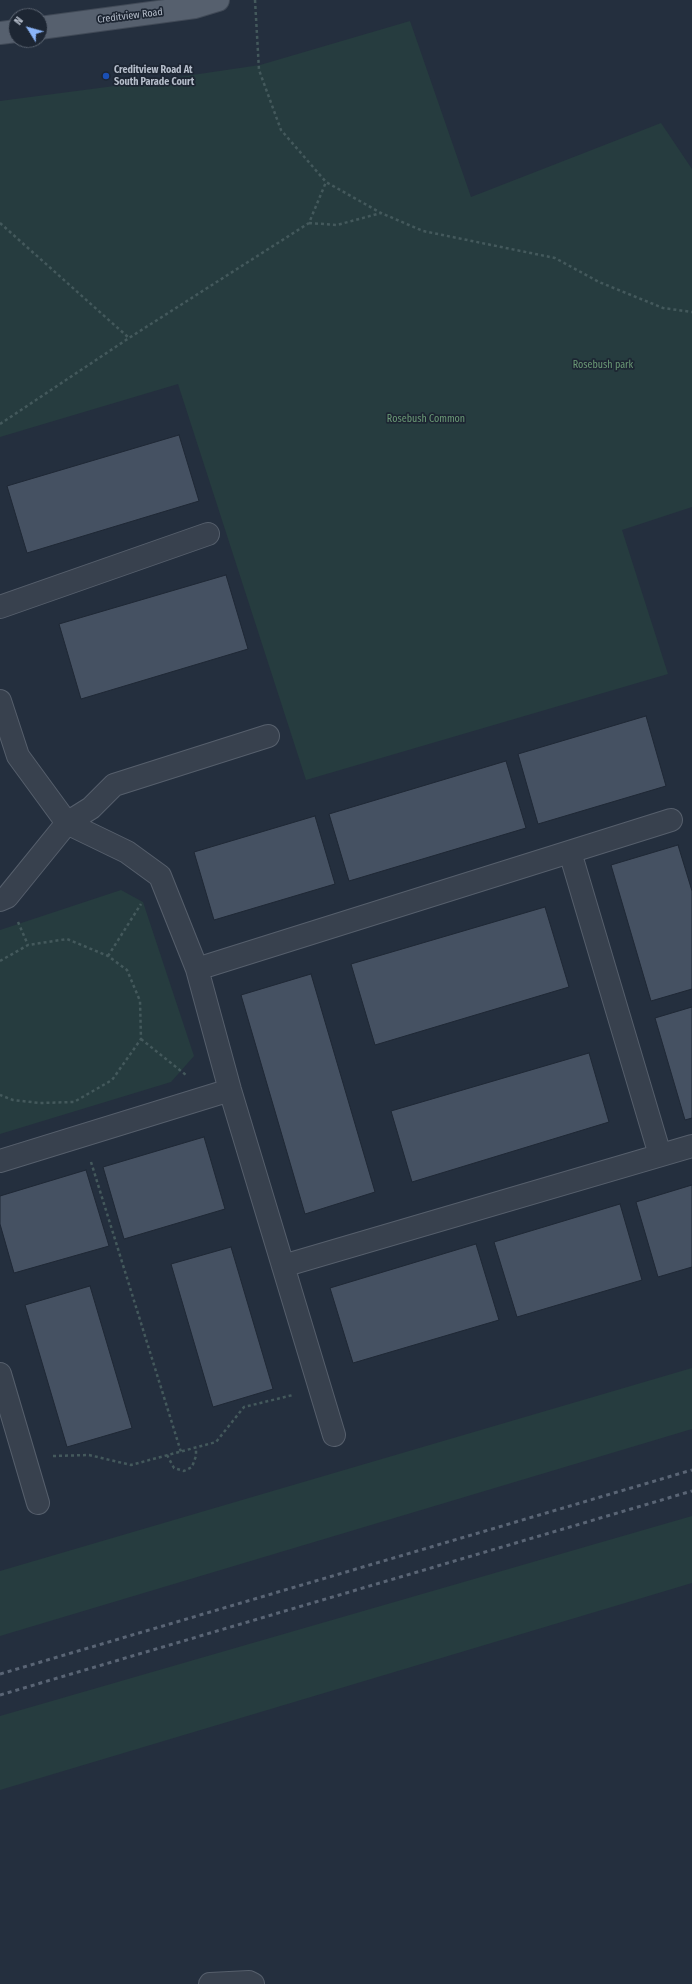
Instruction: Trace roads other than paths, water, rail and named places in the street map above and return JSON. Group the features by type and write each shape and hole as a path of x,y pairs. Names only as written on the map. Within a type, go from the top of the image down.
{"main road":[{"name":"Creditview Road","path":"48,27 195,7 218,0"}],"street":[{"path":"0,607 208,534"},
{"path":"0,701 18,756 67,823 127,852 160,876 197,969 230,1090 334,1435"},
{"path":"0,900 7,897 67,823 92,808 114,785 268,736"},
{"path":"197,969 671,820"},
{"path":"570,852 660,1156"},
{"path":"0,1161 230,1090"},
{"path":"283,1266 692,1146"},
{"path":"0,1374 38,1503"},
{"path":"210,1984 249,1982 253,1984"}],"railway":[{"path":"0,1674 692,1470"},
{"path":"0,1695 692,1491"}],"place":[{"name":"Creditview Road At South Parade Court","path":"106,76"}],"park label":[{"name":"Rosebush park","path":"603,365"},
{"name":"Rosebush Common","path":"426,419"}]}
